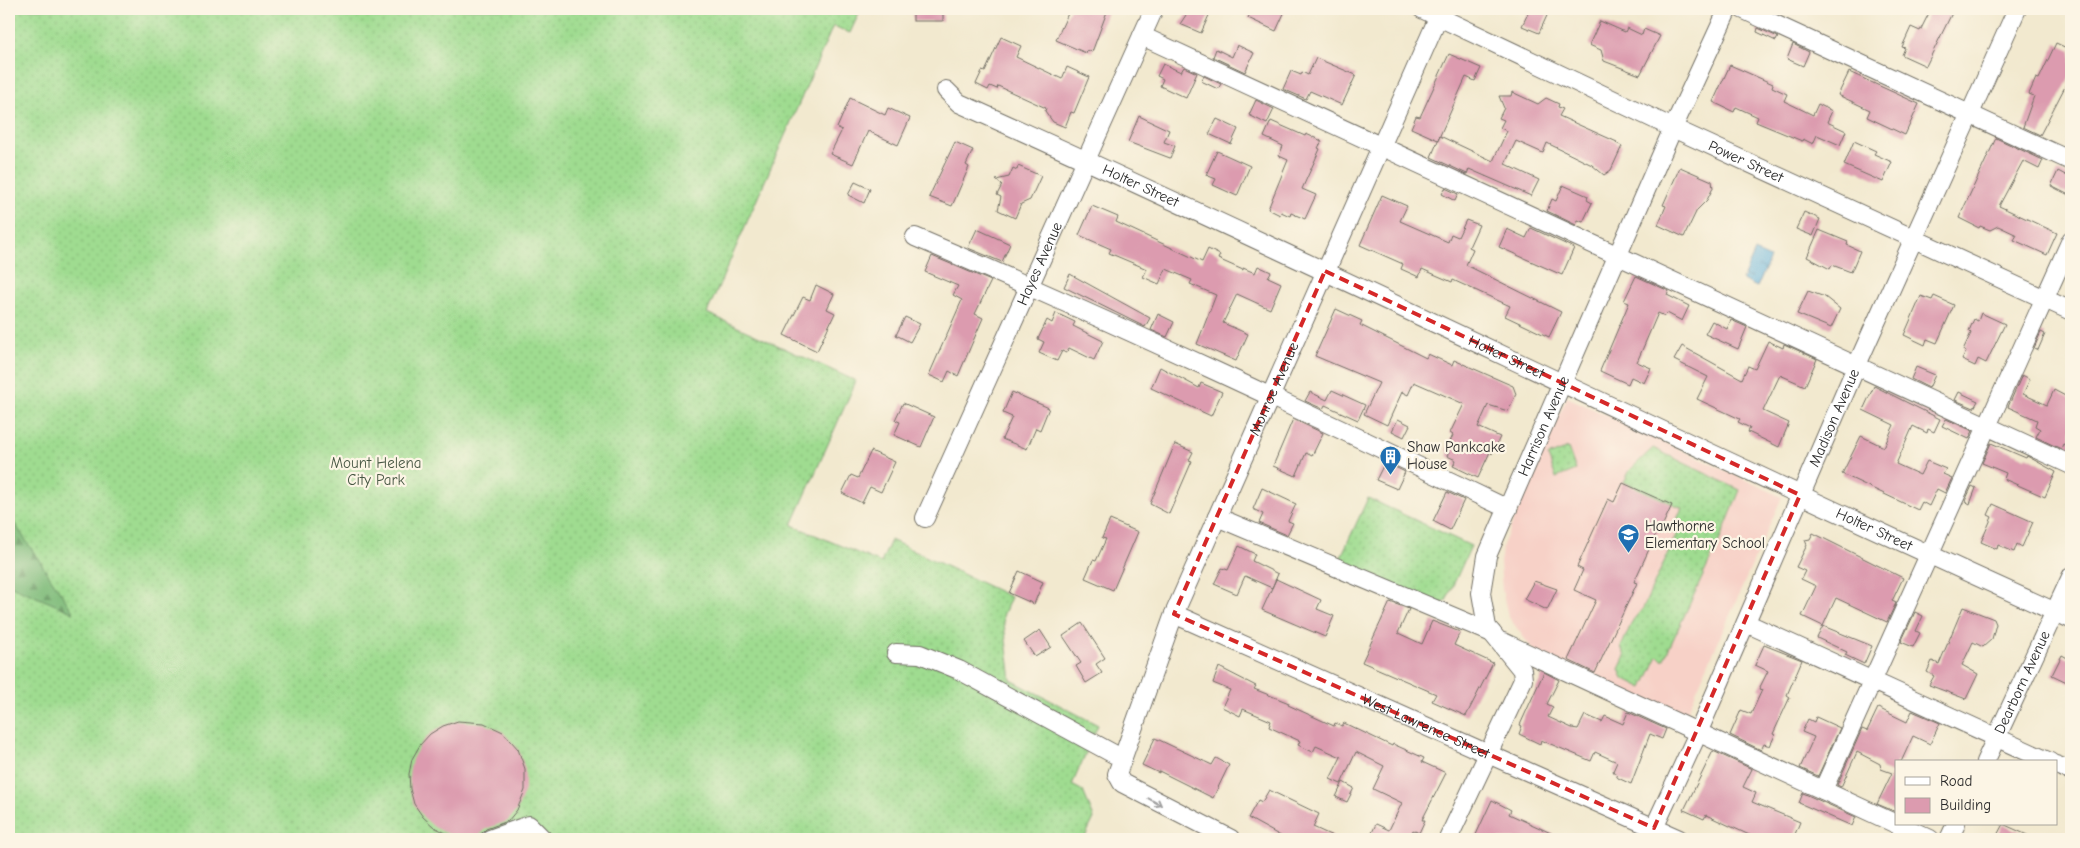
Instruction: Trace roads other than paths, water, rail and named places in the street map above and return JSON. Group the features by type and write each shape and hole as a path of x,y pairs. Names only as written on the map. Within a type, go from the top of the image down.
{"street":[{"name":"Hayes Avenue","path":"925,518 1154,9"},
{"name":"Power Street","path":"1422,9 1440,12 1673,128 2071,311"},
{"name":"Harrison Avenue","path":"1448,839 1523,680 1522,670 1487,627 1481,593 1487,556 1673,128 1728,9"},
{"path":"1742,9 2071,161"},
{"name":"Madison Avenue","path":"1654,828 1698,733 1856,367 2017,9"},
{"name":"Monroe Avenue","path":"1120,766 1174,614 1440,12"},
{"path":"1142,36 2071,465"},
{"name":"Holter Street","path":"946,90 959,103 1325,271 1800,495 2063,615"},
{"path":"915,237 1030,286 1270,396 1508,509"},
{"path":"1822,790 2071,240"},
{"path":"1216,517 1495,636 1698,733 1895,823"},
{"name":"Dearborn Avenue","path":"1986,760 2063,615 2071,577"},
{"name":"West Lawrence Street","path":"1174,614 1679,839"},
{"path":"1746,623 2046,760"},
{"path":"896,653 920,654 959,670 1120,766 1122,783 1231,839"},
{"path":"2058,766 2071,772"},
{"path":"490,839 529,825 543,839"},
{"path":"1901,826 1930,839"},
{"path":"1949,839 1955,826"}],"water":[{"path":"1755,251 1770,258 1757,287 1742,280"}],"place":[{"name":"Shaw Pankcake House","path":"1391,475"},
{"name":"Hawthorne Elementary School","path":"1629,554"}],"park label":[{"name":"Mount Helena City Park","path":"376,472"}]}
